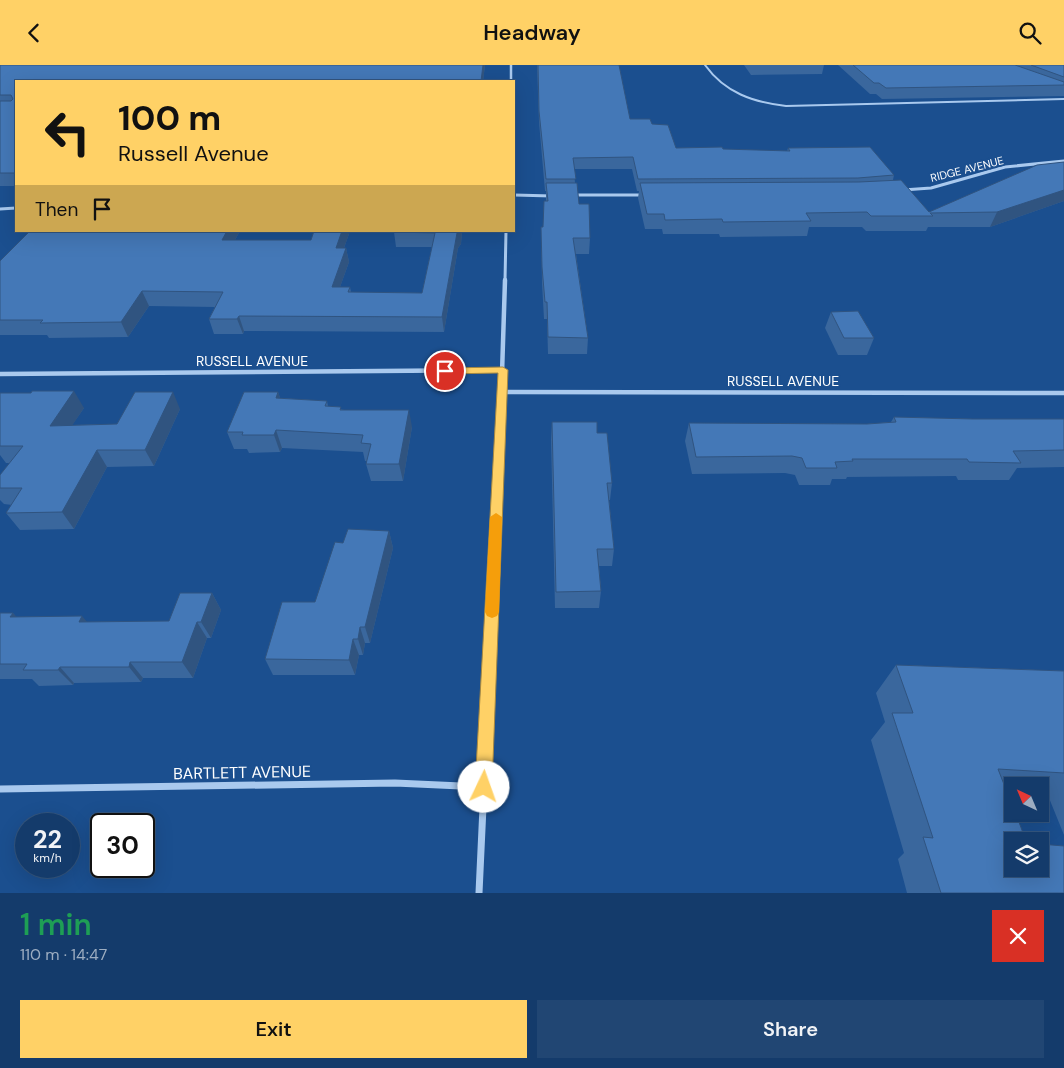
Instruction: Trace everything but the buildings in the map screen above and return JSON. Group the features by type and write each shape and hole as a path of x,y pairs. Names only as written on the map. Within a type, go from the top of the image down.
{"street":[{"path":"511,65 511,80"},
{"name":"RIDGE AVENUE","path":"902,190 931,188 1005,167 1064,161"},
{"path":"515,195 561,195"},
{"path":"571,195 649,195"},
{"path":"0,209 15,209"},
{"path":"478,893 503,370 506,232"},
{"name":"RUSSELL AVENUE","path":"0,374 503,370"},
{"name":"RUSSELL AVENUE","path":"502,392 1064,393"},
{"name":"BARTLETT AVENUE","path":"0,789 395,783 484,787"}],"lane":[{"path":"705,65 712,78 739,96 767,104 794,106 1064,99"}],"slow traffic":[{"path":"492,612 496,517"}],"route":[{"path":"445,371 503,370 484,787"}]}
